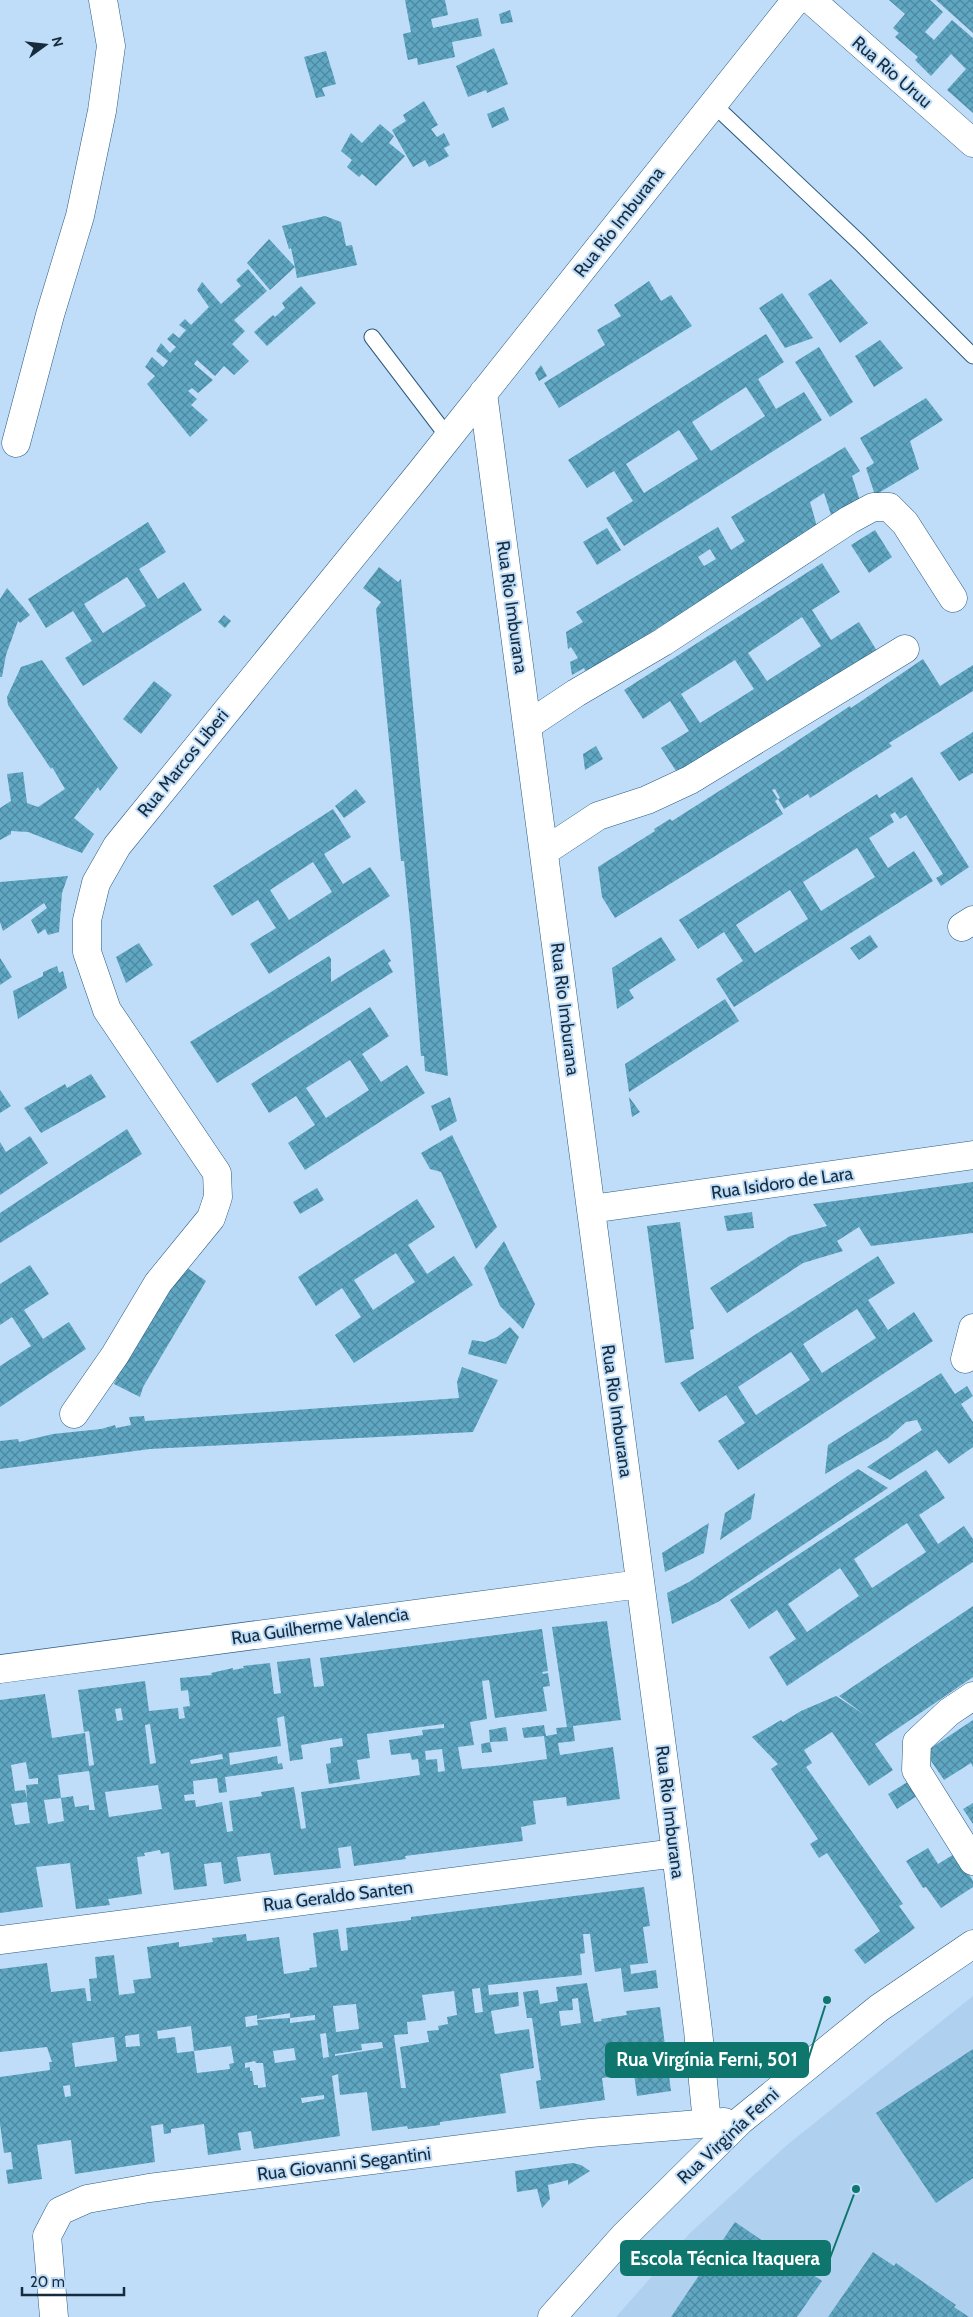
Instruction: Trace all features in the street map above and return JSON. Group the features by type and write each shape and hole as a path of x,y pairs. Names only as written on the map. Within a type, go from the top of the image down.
{"street":[{"path":"16,443 50,315 80,216 100,120 111,46 103,0"},
{"name":"Rua Rio Imburana","path":"707,2124 698,2030 676,1853 483,393 796,0"},
{"name":"Rua Rio Uruu","path":"811,0 973,143"},
{"name":"Rua Marcos Liberi","path":"74,1414 115,1355 158,1283 210,1218 218,1197 217,1173 107,1010 88,952 87,920 96,883 117,846 483,393"},
{"path":"528,724 576,693 663,642 849,520 873,507 889,507 905,523 954,598"},
{"path":"545,851 598,816 646,800 690,780 905,649"},
{"name":"Rua Isidoro de Lara","path":"591,1209 973,1155"},
{"path":"965,1359 973,1328"},
{"name":"Rua Guilherme Valencia","path":"0,1669 640,1584"},
{"path":"973,1696 949,1712 917,1742 916,1751 916,1770 973,1861"},
{"name":"Rua Geraldo Santen","path":"0,1940 676,1853"},
{"name":"Rua Virginía Ferni","path":"552,2317 623,2237 740,2121 879,2008 973,1944"},
{"name":"Rua Giovanni Segantini","path":"54,2317 47,2236 60,2211 87,2199 149,2188 570,2136 740,2121"}],"lane":[{"path":"713,104 860,242 973,356"},
{"path":"372,337 448,437"}],"shaded area":[{"path":"973,1996 973,2317 616,2317 690,2233 787,2145"}],"building":[{"path":"405,0 445,0 448,15 431,19 433,28 478,18 482,36 452,42 455,57 418,65 417,58 408,60 407,56 403,34 411,32"},
{"path":"889,0 930,0 943,12 925,32 934,40 952,20 973,38 973,113 947,90 966,69 951,54 931,76 915,60 918,57 895,37 899,33 893,28 905,14"},
{"path":"936,0 973,0 973,33"},
{"path":"510,10 513,22 501,24 499,14"},
{"path":"494,48 508,84 487,93 486,90 468,97 456,66"},
{"path":"326,51 336,84 322,88 325,96 316,98 304,57"},
{"path":"424,101 438,125 431,129 437,137 444,133 450,145 444,148 449,156 429,167 425,160 413,167 392,130 406,121 403,115"},
{"path":"504,107 509,120 492,128 487,114"},
{"path":"380,124 394,136 389,143 405,156 376,186 362,174 359,177 347,167 352,160 341,151 351,133 362,143"},
{"path":"325,216 341,222 346,246 352,245 357,265 297,278 291,248 289,249 282,226"},
{"path":"269,239 295,267 270,290 247,263"},
{"path":"248,269 267,291 234,320 245,331 232,344 249,361 234,375 224,366 215,376 197,360 194,364 213,380 198,393 192,388 188,391 197,399 191,405 208,420 190,437 147,384 155,376 145,367 152,357 163,367 168,361 156,351 161,343 170,353 176,347 167,339 173,333 179,338 186,330 179,325 185,319 191,325 209,307 197,290 202,282 221,304 241,286 236,280"},
{"path":"831,279 868,323 840,343 808,294"},
{"path":"649,281 661,301 671,295 692,326 559,408 544,383 605,345 597,330 621,316 614,305"},
{"path":"301,286 316,303 267,346 254,332 273,315 275,317 285,308 282,303"},
{"path":"782,293 813,338 785,348 759,308"},
{"path":"766,334 784,362 758,379 776,409 804,392 822,420 624,546 606,518 633,501 614,471 587,488 568,460","holes":["746,387 765,416 711,451 692,422","679,430 698,459 644,493 626,464"]},
{"path":"880,340 903,368 874,387 855,356"},
{"path":"819,347 853,402 830,417 795,362"},
{"path":"541,365 547,376 539,381 535,373"},
{"path":"926,398 943,420 910,441 919,469 875,495 866,468 874,463 860,438"},
{"path":"845,447 860,471 852,476 861,504 833,521 824,493 810,502 818,530 586,672 584,668 572,675 570,662 578,658 571,647 568,649 566,632 583,622 576,612 718,527 731,550 745,541 731,517","holes":["710,549 716,559 704,566 698,557"]},
{"path":"148,522 166,552 139,569 158,599 184,582 202,610 83,686 65,658 92,641 73,611 46,628 28,599","holes":["127,577 146,606 103,633 84,604"]},
{"path":"607,528 621,550 597,565 583,542"},
{"path":"875,530 892,557 869,573 851,545"},
{"path":"822,563 840,592 812,610 831,640 859,622 877,651 680,777 661,748 689,731 670,701 643,719 624,690","holes":["802,617 821,646 767,681 748,653","735,660 754,689 700,723 681,694"]},
{"path":"379,567 398,582 401,579 448,1076 425,1071 424,1056 421,1056 404,861 401,861 376,609 381,602 363,588"},
{"path":"7,588 30,615 20,623 18,621 6,655 2,677 0,677 0,599"},
{"path":"224,615 231,621 225,628 218,622"},
{"path":"923,659 940,686 973,665 973,691 889,743 892,746 810,798 808,794 784,809 778,799 775,801 783,814 615,918 602,897 598,867 655,831 654,829 670,819 672,821 850,706 851,708","holes":["775,789 780,798 778,799 772,790"]},
{"path":"42,660 118,768 100,791 98,787 74,818 94,834 82,853 28,832 11,831 11,834 0,840 0,808 11,801 7,774 23,772 27,803 38,807 65,789 52,767 51,769 8,705 7,697 21,667"},
{"path":"154,681 172,695 141,734 123,719"},
{"path":"973,732 973,773 959,781 940,753"},
{"path":"596,746 603,759 585,770 583,754"},
{"path":"912,777 969,867 941,886 936,878 943,874 906,815 900,819 895,812 890,815 894,822 869,838 888,868 914,851 933,881 734,1007 716,979 743,961 724,932 698,949 679,920 877,794 879,798","holes":["857,848 875,877 821,911 803,882","790,890 808,919 755,953 736,925"]},
{"path":"356,789 366,802 344,818 335,806"},
{"path":"333,809 351,837 324,854 343,884 370,867 390,896 269,974 250,944 276,928 258,900 232,916 213,886","holes":["313,862 332,892 289,920 270,890"]},
{"path":"68,876 62,893 59,932 48,935 45,929 38,934 31,920 47,908 44,903 3,931 0,922 0,882"},
{"path":"870,935 878,947 859,960 850,948"},
{"path":"661,937 676,960 629,990 634,998 617,1009 612,968"},
{"path":"139,943 153,965 126,983 116,957"},
{"path":"384,949 391,961 388,963 393,972 217,1083 190,1042 329,956 331,959 331,982"},
{"path":"0,958 12,977 0,985"},
{"path":"57,966 59,973 63,971 67,988 18,1019 13,991 43,976 43,972"},
{"path":"725,999 739,1021 629,1092 625,1064"},
{"path":"370,1007 389,1036 362,1054 381,1082 407,1065 425,1093 305,1170 288,1143 315,1125 296,1096 269,1113 251,1084","holes":["350,1060 369,1090 326,1118 306,1088"]},
{"path":"91,1074 106,1097 41,1133 24,1108 65,1084 67,1088"},
{"path":"0,1090 11,1106 0,1113"},
{"path":"450,1097 457,1121 440,1131 431,1106"},
{"path":"629,1097 640,1112 632,1117"},
{"path":"127,1129 142,1154 0,1243 0,1213"},
{"path":"452,1135 497,1227 476,1249 441,1172 430,1169 421,1153"},
{"path":"30,1136 48,1163 0,1195 0,1142 6,1152"},
{"path":"973,1182 973,1233 871,1246 859,1227 837,1241 843,1251 803,1263 727,1313 710,1288 790,1236 827,1226 813,1204"},
{"path":"317,1188 324,1200 300,1214 293,1202"},
{"path":"417,1199 435,1227 408,1245 427,1274 454,1256 473,1285 354,1363 335,1335 361,1317 342,1288 316,1306 298,1277","holes":["396,1253 415,1282 373,1310 354,1280"]},
{"path":"752,1212 754,1228 727,1231 724,1216"},
{"path":"680,1222 694,1329 690,1330 694,1359 665,1363 647,1226"},
{"path":"504,1241 535,1304 523,1329 500,1306 484,1268"},
{"path":"878,1256 895,1283 868,1300 888,1330 914,1312 933,1341 738,1470 718,1441 745,1423 726,1395 699,1412 680,1383","holes":["857,1309 876,1338 822,1373 803,1344","791,1352 810,1380 756,1415 738,1387"]},
{"path":"30,1265 49,1294 24,1310 43,1339 69,1322 86,1349 0,1407 0,1366 31,1346 12,1317 0,1325 0,1284"},
{"path":"183,1265 206,1281 143,1387 140,1397 114,1384 128,1353"},
{"path":"510,1327 519,1337 506,1364 468,1354 472,1340 485,1342 497,1337"},
{"path":"462,1367 498,1380 473,1432 150,1449 0,1469 0,1441 18,1439 19,1442 53,1434 101,1429 115,1425 116,1428 131,1425 129,1417 144,1416 145,1421 459,1398 457,1382"},
{"path":"941,1373 955,1394 967,1386 973,1396 961,1404 973,1422 973,1447 949,1464 937,1450 890,1480 867,1467 922,1430 917,1420 906,1422 888,1438 825,1474 828,1445"},
{"path":"858,1469 888,1488 718,1602 672,1624 667,1593 689,1582"},
{"path":"926,1470 945,1498 919,1515 938,1544 964,1526 973,1539 973,1562 787,1686 769,1657 796,1639 777,1610 749,1629 730,1600","holes":["907,1523 926,1552 872,1588 854,1559","840,1568 859,1596 807,1632 788,1604"]},
{"path":"755,1493 751,1519 720,1540 725,1513"},
{"path":"709,1523 704,1553 665,1572 662,1553"},
{"path":"973,1606 973,1677 875,1744 893,1770 869,1786 832,1732 804,1750 812,1763 806,1767 903,1904 899,1906 915,1928 865,1964 854,1950 880,1931 827,1853 819,1858 810,1844 818,1839 771,1769 778,1764 752,1737 781,1720 783,1722 801,1711 836,1696 865,1715 839,1696"},
{"path":"607,1621 621,1720 573,1726 575,1741 558,1743 560,1755 613,1747 620,1799 567,1806 566,1797 533,1801 536,1824 521,1827 523,1841 405,1856 406,1859 354,1866 351,1846 338,1848 341,1868 274,1875 270,1853 237,1857 241,1881 224,1884 221,1862 204,1864 207,1886 174,1890 169,1852 161,1854 160,1850 144,1853 145,1856 137,1857 142,1894 108,1899 110,1905 76,1909 70,1863 36,1867 43,1907 0,1913 0,1700 45,1694 52,1738 85,1733 89,1766 94,1765 89,1731 84,1732 78,1690 145,1681 149,1711 178,1708 179,1719 185,1718 183,1707 190,1706 188,1690 181,1691 180,1678 212,1675 211,1673 233,1668 233,1670 244,1668 243,1666 270,1663 274,1694 281,1693 277,1662 310,1658 314,1687 324,1686 320,1658 542,1629 548,1671 542,1672 543,1674 548,1673 550,1686 543,1687 547,1711 495,1718 489,1680 482,1681 487,1719 470,1722 474,1745 458,1747 462,1769 547,1759 544,1736 524,1738 522,1728 544,1725 546,1736 557,1734 556,1728 567,1727 552,1627","holes":["121,1708 123,1720 117,1721 115,1709","284,1716 290,1761 303,1759 301,1745 342,1738 343,1746 330,1748 331,1763 326,1764 329,1784 360,1779 357,1760 370,1758 367,1734 444,1724 444,1728 422,1730 423,1735 389,1740 391,1755 410,1753 412,1760 418,1759 420,1775 301,1792 306,1828 301,1829 294,1787 261,1792 262,1796 229,1801 233,1831 227,1832 222,1802 196,1807 195,1800 185,1801 184,1795 194,1794 193,1781 217,1778 219,1793 227,1792 225,1777 283,1769 282,1763 278,1764 277,1756 230,1765 229,1753 281,1746 277,1718","150,1724 156,1763 150,1764 145,1725","442,1749 445,1771 438,1772 437,1759 426,1760 425,1751","222,1754 223,1759 191,1764 190,1760","26,1762 29,1779 38,1778 38,1784 26,1785 27,1799 25,1790 15,1791 11,1765","89,1771 95,1810 89,1810 89,1805 75,1807 73,1796 61,1798 58,1775","158,1785 162,1809 109,1817 105,1792","61,1798 64,1821 48,1824 44,1800","27,1802 30,1823 15,1825 11,1804"]},
{"path":"973,1720 973,1767 971,1763 944,1780 925,1752"},
{"path":"506,1727 508,1741 490,1742 489,1730"},
{"path":"490,1742 492,1752 482,1753 481,1744"},
{"path":"914,1778 923,1792 897,1809 888,1794"},
{"path":"973,1803 973,1824 963,1809"},
{"path":"928,1848 938,1864 956,1853 973,1881 973,1887 941,1908 926,1887 923,1888 906,1861"},
{"path":"644,1887 650,1926 643,1927 648,1963 630,1965 631,1974 656,1970 658,1988 624,1992 621,1968 595,1972 590,1934 583,1934 585,1953 580,1954 582,1975 488,1985 489,1995 518,1992 519,2006 491,2011 495,2034 529,2029 534,2068 500,2074 506,2113 440,2122 440,2125 408,2129 407,2126 372,2131 367,2092 340,2095 338,2074 332,2076 340,2136 254,2149 251,2131 238,2133 241,2150 208,2155 204,2124 171,2129 171,2133 164,2134 163,2124 151,2126 155,2162 75,2174 71,2140 37,2145 42,2179 8,2184 6,2170 13,2169 11,2152 4,2153 0,2124 0,2077 50,2070 49,2062 52,2062 47,2047 0,2052 0,1969 47,1963 51,1992 85,1988 87,2001 91,2001 89,1979 97,1978 95,1957 114,1955 119,1995 135,1993 133,1980 151,1978 147,1947 179,1942 179,1947 213,1942 212,1938 246,1934 247,1941 279,1937 284,1974 317,1967 313,1933 338,1929 341,1951 348,1950 346,1928 411,1920 411,1917","holes":["480,1988 483,2012 475,2013 472,1989","454,1991 457,2015 447,2017 448,2024 438,2026 439,2030 427,2031 429,2042 400,2047 406,2088 401,2088 394,2035 408,2034 407,2022 426,2020 422,1995","356,2004 359,2029 336,2032 333,2006","290,2013 290,2018 257,2020 258,2025 246,2027 245,2017 257,2015 257,2019","315,2015 315,2020 290,2023 290,2018","191,2026 194,2051 177,2053 175,2037 158,2039 157,2031","326,2033 329,2057 323,2058 320,2034","139,2034 140,2046 126,2047 125,2036","114,2037 117,2061 75,2067 72,2043","382,2042 383,2048 335,2056 335,2054 362,2050 361,2044","231,2046 234,2063 229,2064 230,2069 197,2073 194,2051","294,2048 296,2060 275,2063 273,2051","255,2061 256,2063 263,2063 266,2087 258,2088 258,2085 254,2085 250,2067 245,2068 245,2063","70,2085 71,2096 65,2097 63,2086","324,2095 324,2099 302,2103 301,2098"]},
{"path":"587,1983 594,2022 627,2015 626,2011 660,2007 671,2091 637,2096 634,2074 602,2078 605,2100 540,2109 536,2081 541,2080 532,2018 527,2018 523,1992 538,1990 540,2004 558,2001 556,1987","holes":["578,1998 581,2023 561,2026 559,2011 573,2010 572,1999"]},
{"path":"973,2049 973,2178 936,2203 876,2113"},
{"path":"573,2163 581,2165 590,2171 568,2185 568,2180 548,2185 550,2199 542,2208 537,2189 517,2192 515,2171"},
{"path":"735,2222 822,2281 797,2317 671,2317"},
{"path":"873,2252 894,2266 896,2263 956,2305 954,2307 969,2317 828,2317"}],"place":[{"name":"Rua Virgínia Ferni, 501","path":"827,2000"},
{"name":"Escola Técnica Itaquera","path":"856,2189"}]}
